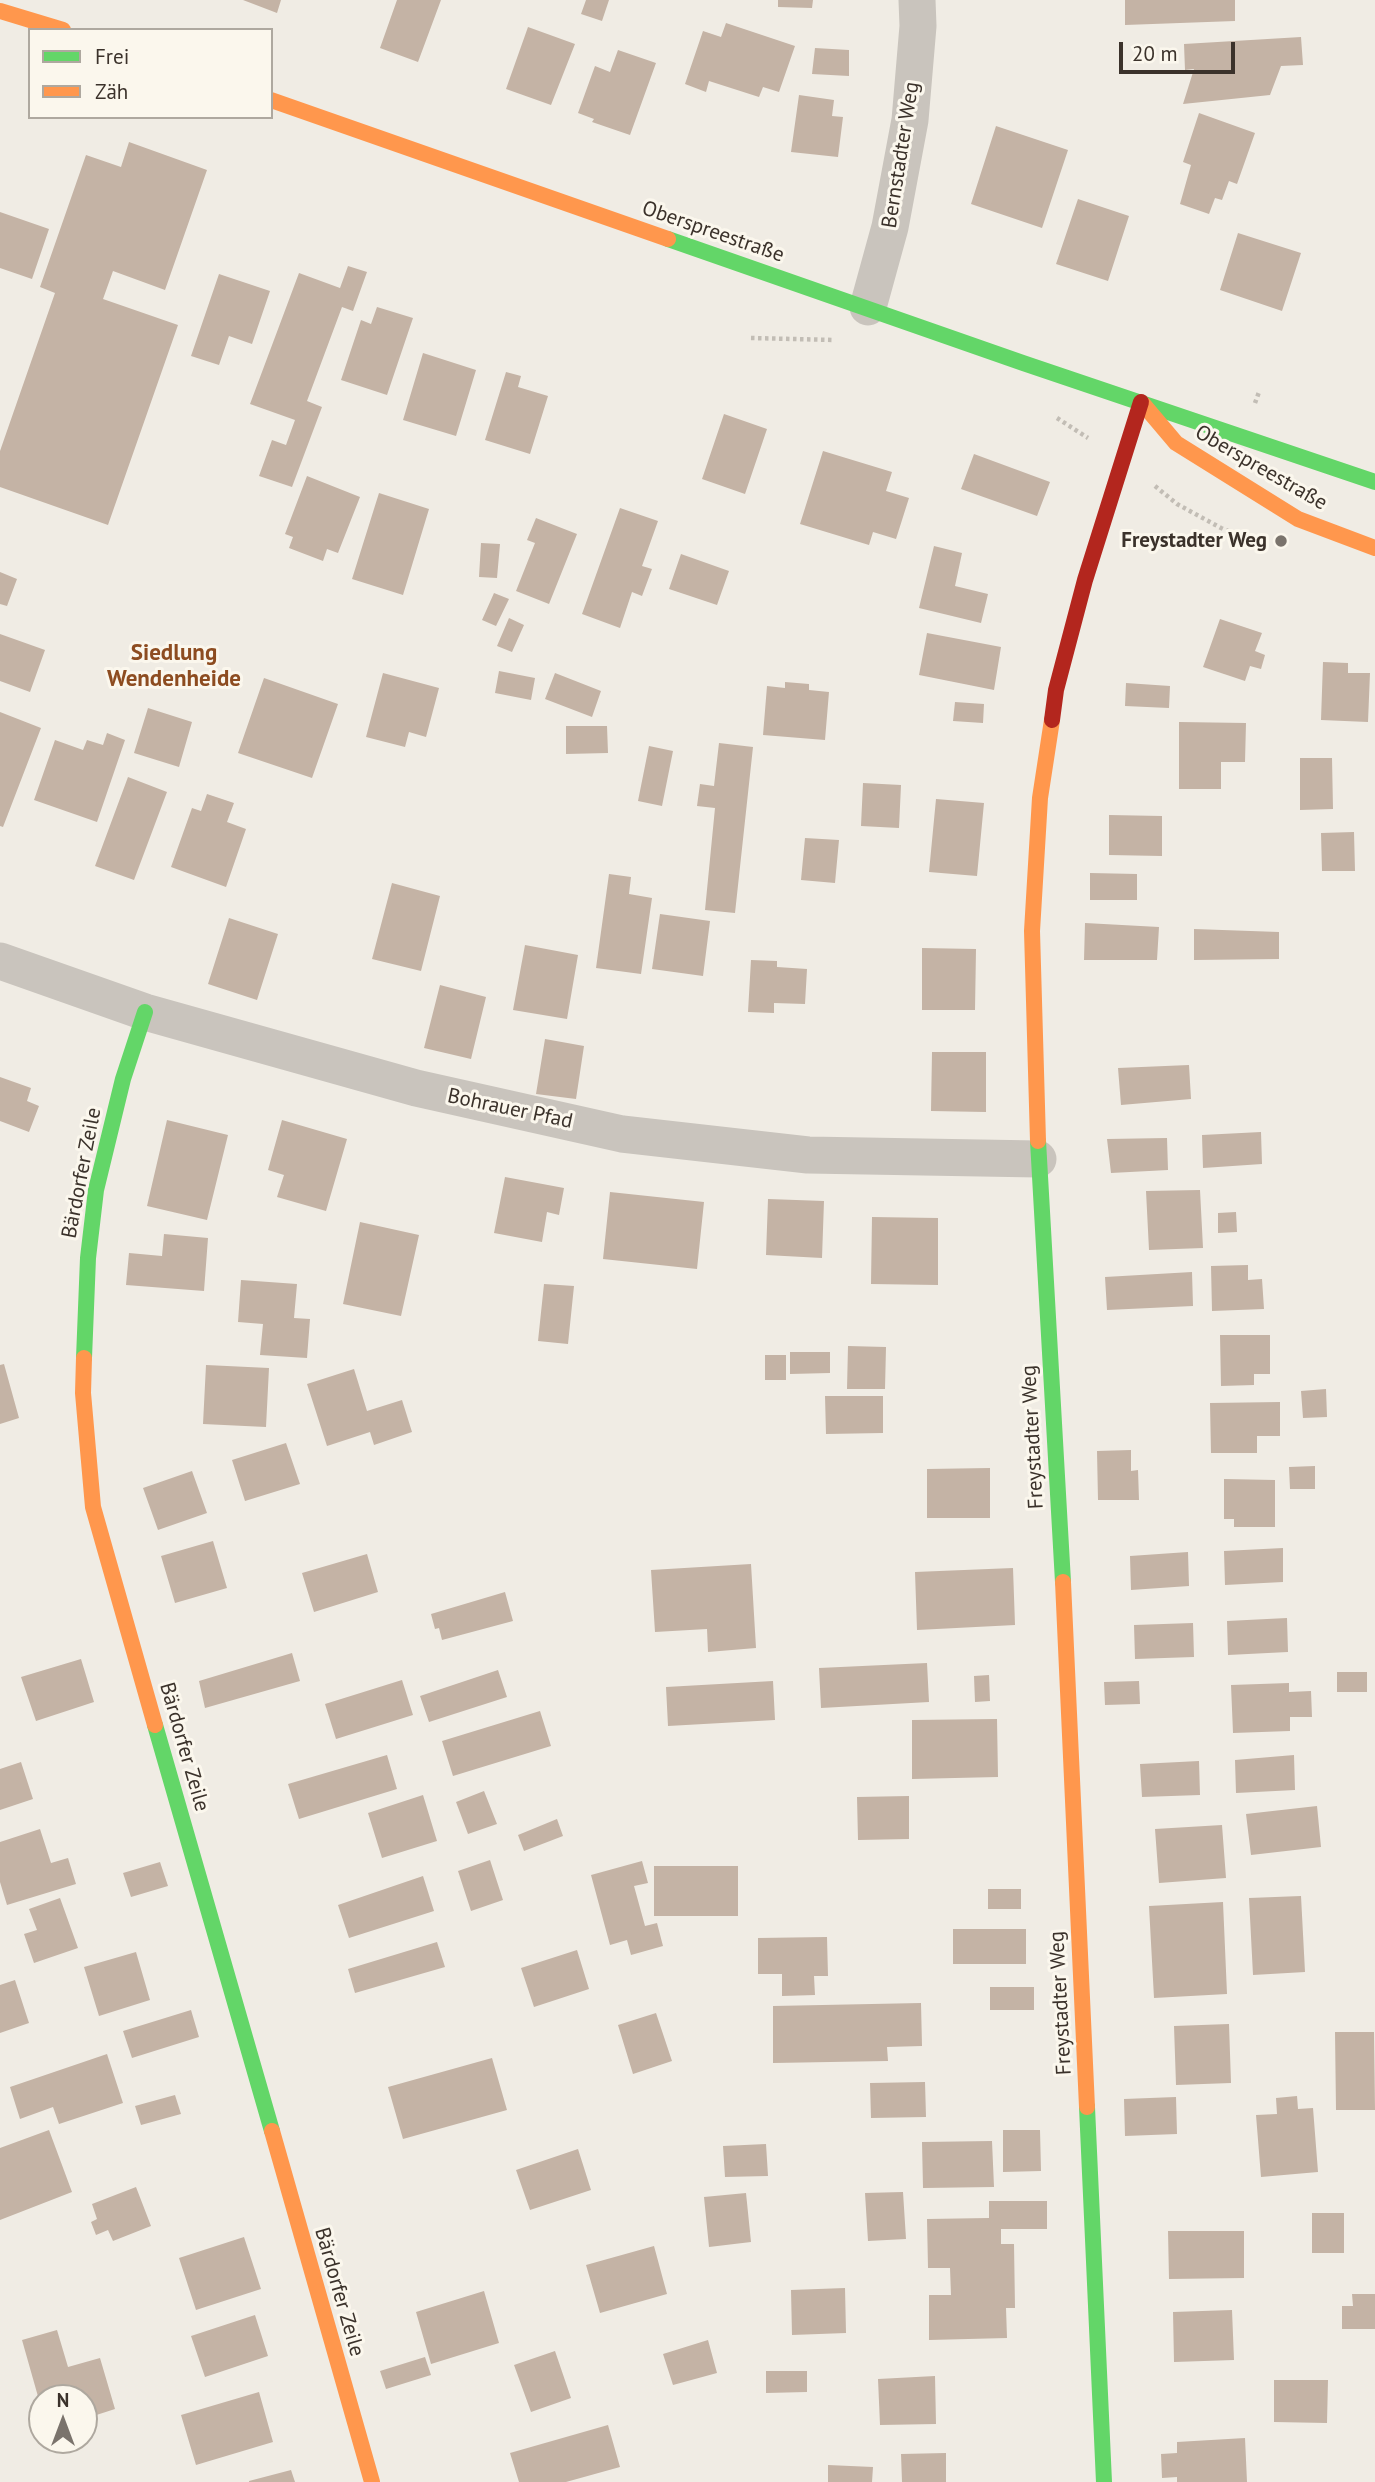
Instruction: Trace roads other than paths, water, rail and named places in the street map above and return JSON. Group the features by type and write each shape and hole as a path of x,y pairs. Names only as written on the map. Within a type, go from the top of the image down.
{"street":[{"name":"Bernstadter Weg","path":"868,307 890,227 910,120 918,26 917,0"},
{"path":"0,11 56,28"},
{"name":"Oberspreestraße","path":"273,101 1375,482"},
{"name":"Oberspreestraße","path":"1141,402 1176,443 1298,519 1375,548"},
{"name":"Freystadter Weg","path":"1104,2482 1061,1554 1038,1159 1032,930 1040,798 1056,690 1085,580 1141,402"},
{"name":"Bohrauer Pfad","path":"0,961 145,1012 416,1088 622,1133 808,1155 1038,1159"},
{"name":"Bärdorfer Zeile","path":"145,1012 123,1079 96,1190 88,1258 83,1393 93,1507 372,2482"}],"place":[{"name":"Freystadter Weg","path":"1281,541"}],"district":[{"name":"Siedlung Wendenheide","path":"174,666"}]}
